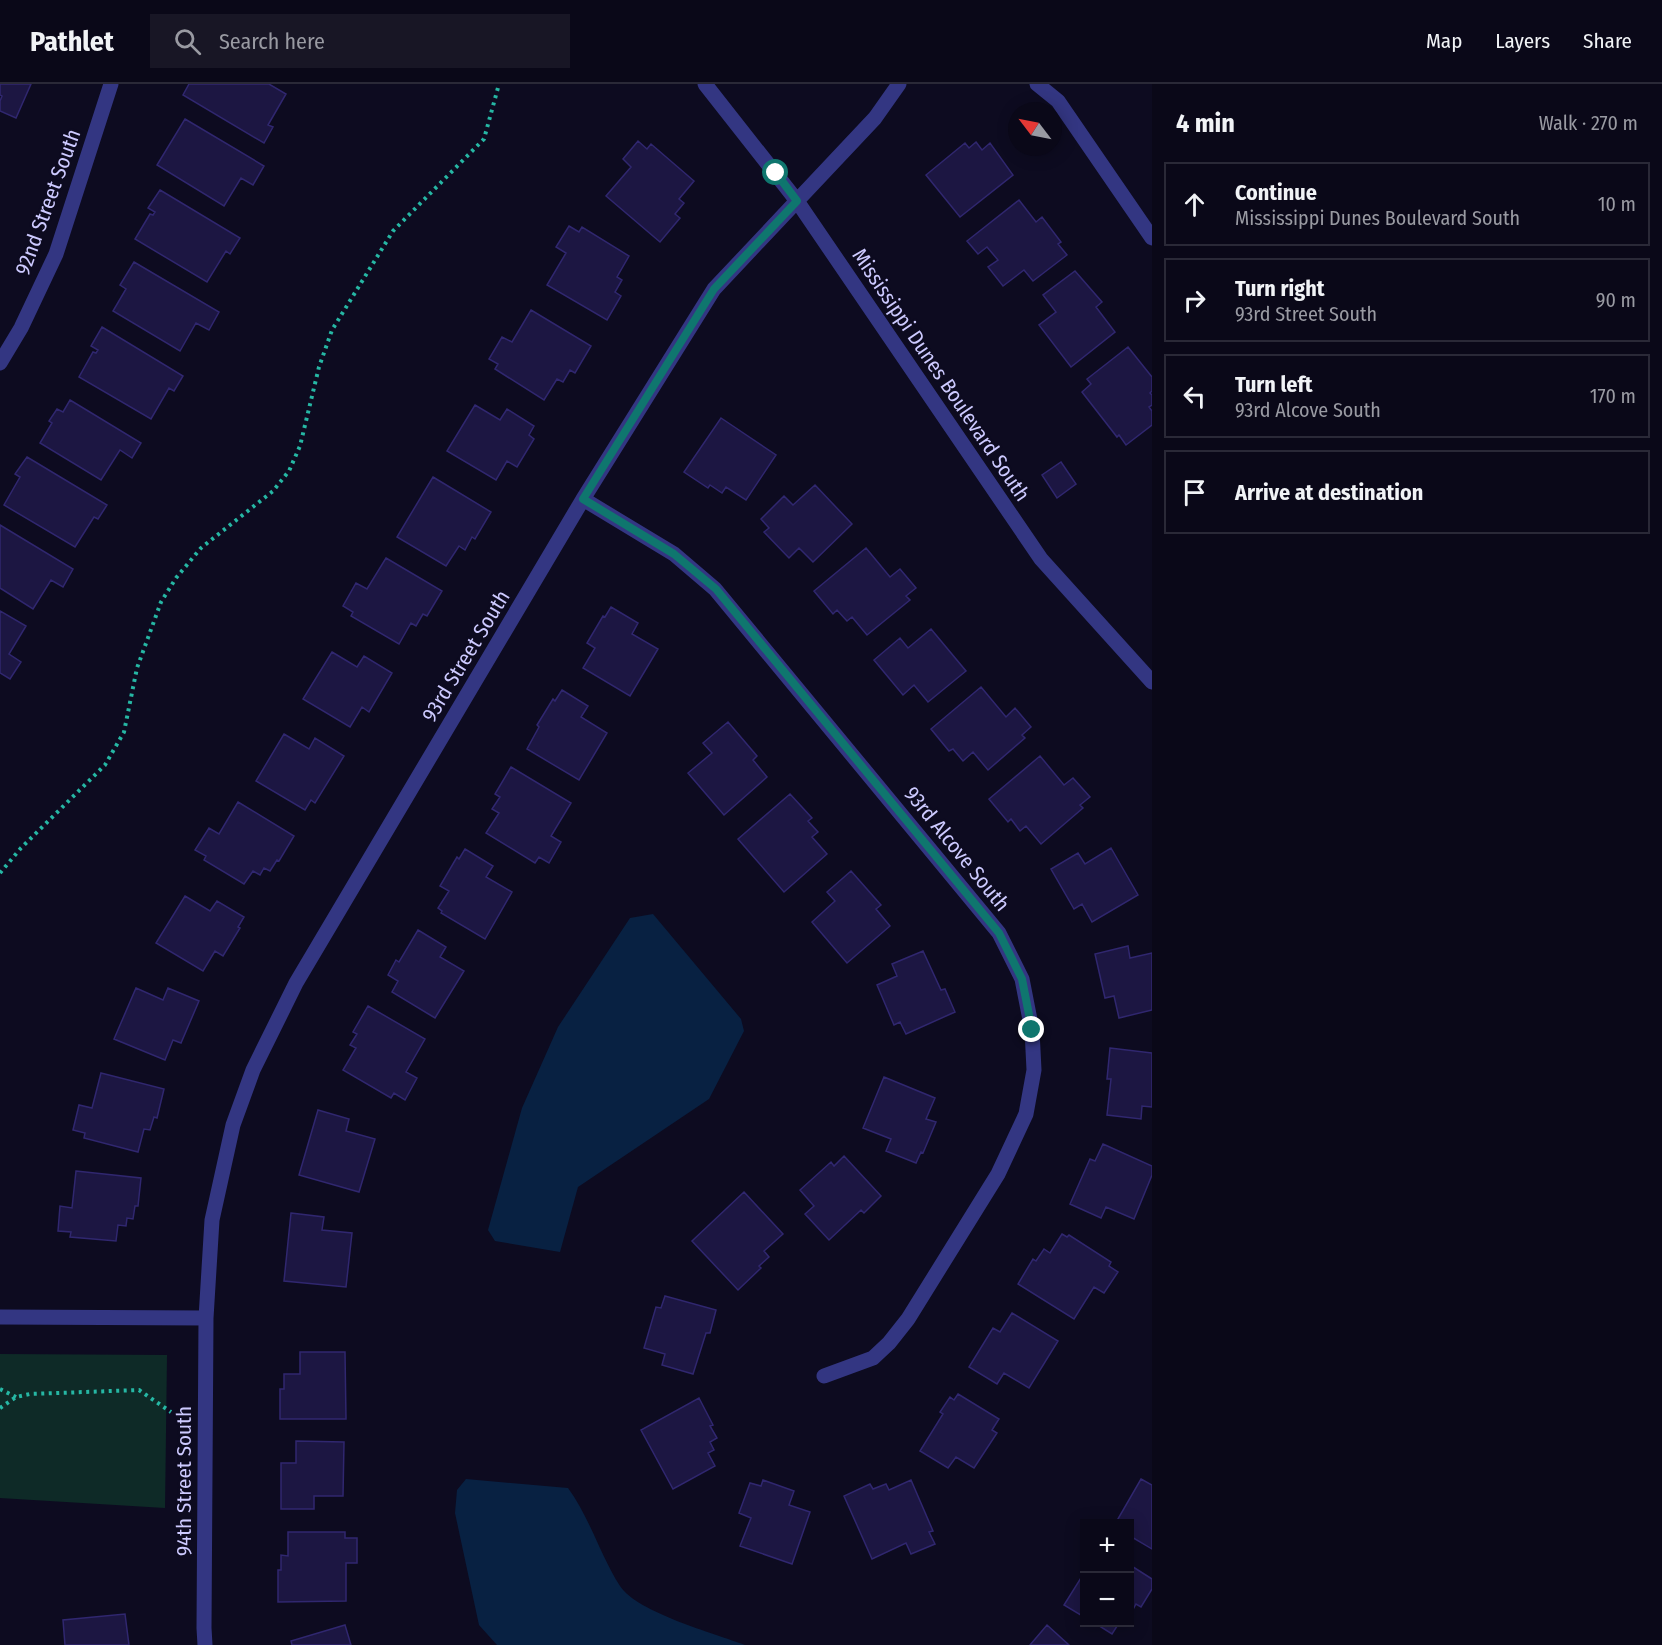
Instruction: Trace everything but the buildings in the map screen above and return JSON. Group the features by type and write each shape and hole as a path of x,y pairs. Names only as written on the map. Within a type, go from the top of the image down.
{"street":[{"name":"92nd Street South","path":"0,363 21,328 56,254 111,84"},
{"name":"Mississippi Dunes Boulevard South","path":"705,84 797,201 1041,559 1152,682"},
{"name":"93rd Street South","path":"206,1318 212,1220 233,1125 253,1071 296,983 583,499 714,289 875,118 899,84"},
{"path":"1037,84 1058,101 1152,238"},
{"name":"93rd Alcove South","path":"583,499 674,554 716,589 999,933 1022,979 1032,1030 1034,1070 1026,1114 998,1174 908,1318 889,1343 873,1358 824,1376"},
{"path":"0,1317 206,1318"},
{"name":"94th Street South","path":"205,1645 206,1318"}],"path":[{"path":"0,873 105,765 124,732 137,668 161,603 176,578 201,548 273,491 289,471 300,446 319,367 332,330 393,231 484,139 499,84"},
{"path":"0,1389 16,1397"},
{"path":"0,1408 16,1397 30,1394 139,1390 171,1412"}],"green space":[{"path":"0,1354 167,1355 165,1508 0,1498"}],"water":[{"path":"653,914 741,1019 744,1031 709,1099 578,1187 560,1252 495,1241 488,1230 522,1108 558,1027 630,918"},
{"path":"466,1479 568,1488 583,1512 613,1574 629,1596 659,1613 745,1645 497,1645 479,1625 455,1513 457,1490"}],"route":[{"path":"776,173 797,201 714,289 583,499 674,554 716,589 999,933 1022,979 1032,1030"}]}
